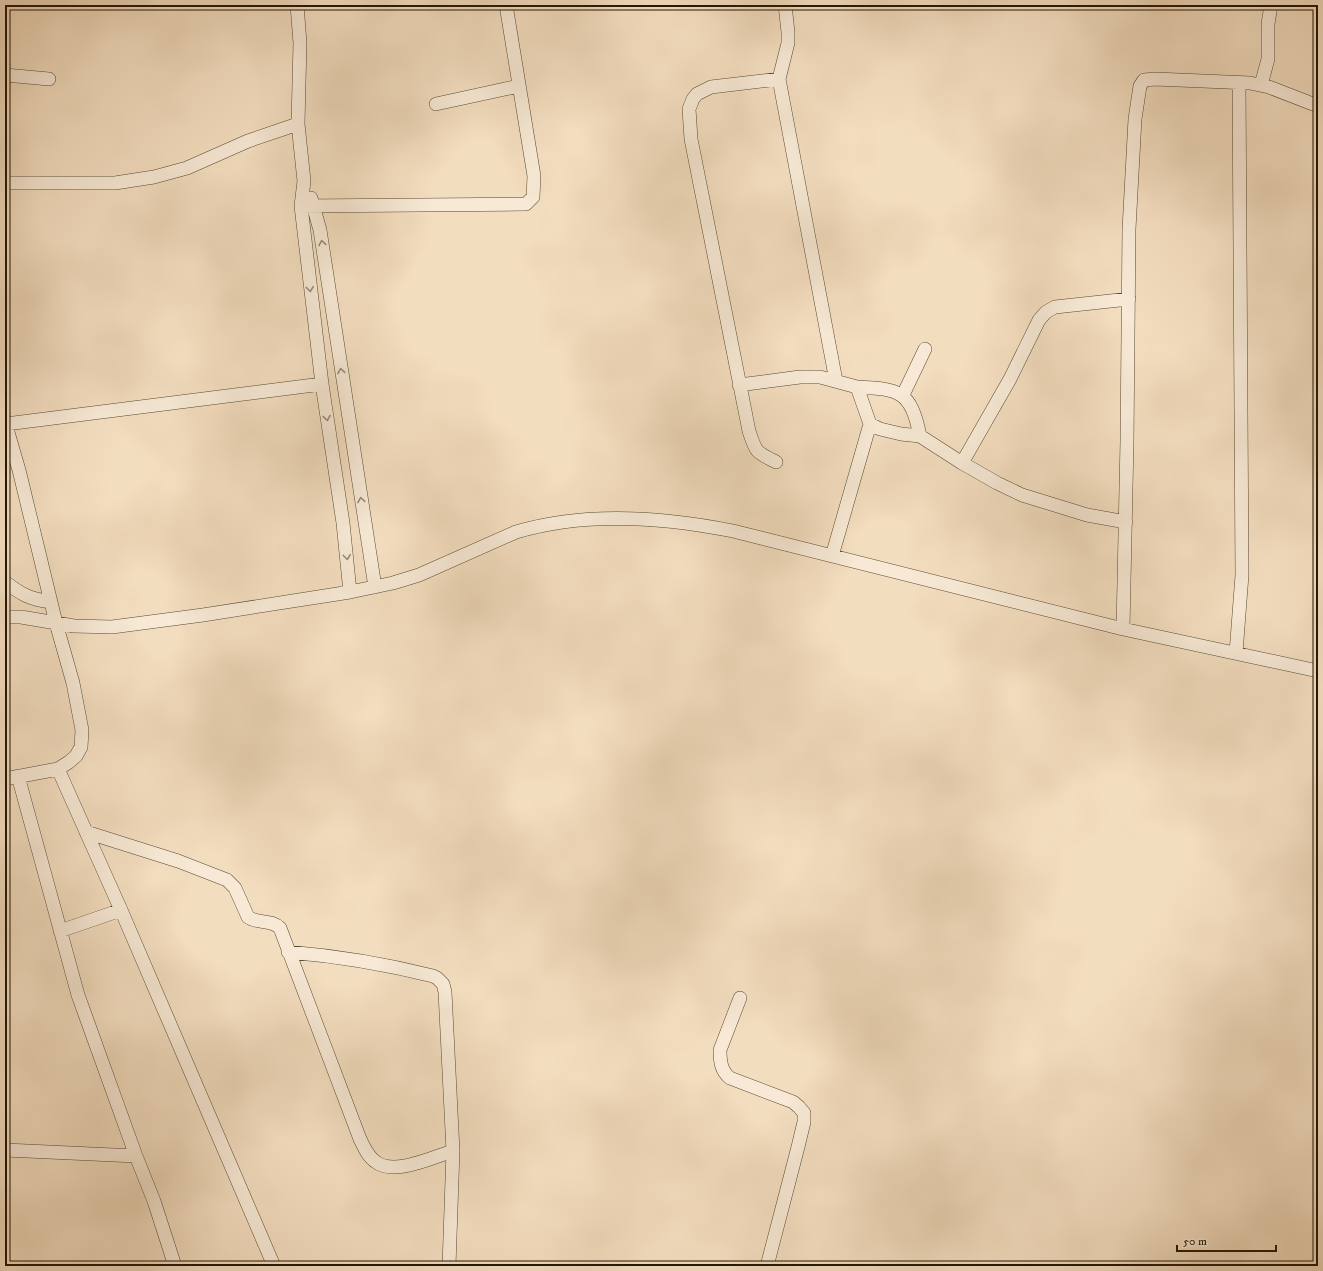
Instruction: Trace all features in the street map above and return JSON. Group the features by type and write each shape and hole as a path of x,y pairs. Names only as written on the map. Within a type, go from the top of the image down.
{"street":[{"path":"297,5 300,43 298,124 304,181 301,206 322,384 343,523 350,592"},
{"path":"301,206 526,204 533,197 534,176 506,5"},
{"path":"785,5 788,43 779,78 836,380"},
{"path":"1261,85 1268,60 1268,24 1271,5"},
{"path":"5,74 49,79"},
{"path":"776,462 760,454 754,448 739,385 691,139 689,109 697,94 710,87 779,78"},
{"path":"1123,629 1126,522 1129,229 1135,127 1141,82 1144,80 1155,79 1261,85 1285,92 1318,106"},
{"path":"1236,653 1242,575 1239,83"},
{"path":"436,104 519,86"},
{"path":"5,183 115,183 154,177 187,168 248,141 298,124"},
{"path":"304,181 314,205 320,230 376,587"},
{"path":"962,463 1010,379 1026,344 1042,316 1051,308 1055,307 1128,299"},
{"path":"903,395 926,349"},
{"path":"739,385 800,377 820,377 836,380 857,387 883,388 903,395 914,412 920,436"},
{"path":"175,1266 154,1201 136,1156 78,995 60,931 11,777 58,768 69,762 76,756 81,747 82,730 73,683 56,623 19,470 5,423 322,384"},
{"path":"832,556 870,424 857,387"},
{"path":"870,424 894,433 920,436 962,463 1022,495 1087,515 1126,522"},
{"path":"5,617 21,617 92,627 112,627 203,615 376,587 419,575 516,532 554,522 579,519 650,519 690,523 733,531 1123,629 1318,671"},
{"path":"5,582 34,600 51,602"},
{"path":"58,768 121,910 274,1266"},
{"path":"86,832 178,861 227,880 235,888 248,917 252,920 276,924 280,928 360,1139 374,1161 391,1168 405,1166 453,1151"},
{"path":"60,931 121,910"},
{"path":"288,952 356,959 432,976 441,982 445,992 453,1151 449,1266"},
{"path":"740,998 720,1050 723,1070 730,1078 793,1102 804,1113 804,1122 798,1147 767,1266"},
{"path":"5,1150 136,1156"}]}
